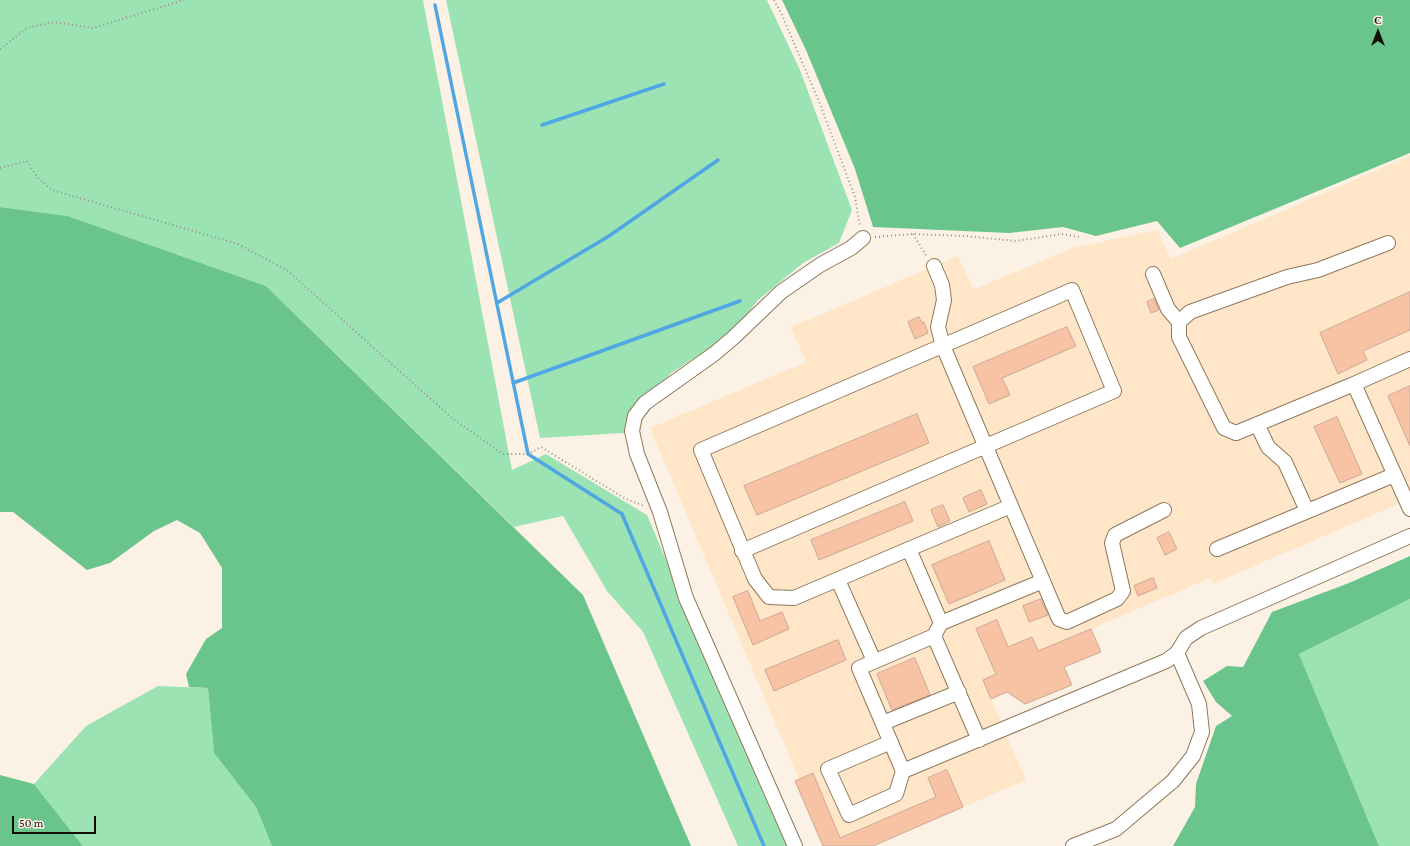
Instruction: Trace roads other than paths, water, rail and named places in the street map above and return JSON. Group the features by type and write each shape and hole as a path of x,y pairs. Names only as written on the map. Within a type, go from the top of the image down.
{"lane":[{"path":"795,846 686,598 660,512 637,454 632,431 635,416 645,403 714,354 781,292 820,265 850,248 863,238"},
{"path":"1179,322 1190,312 1286,276 1318,270 1388,243"},
{"path":"934,266 942,285 944,300 938,327 943,346 1059,619 1067,622 1117,599 1123,591 1112,543 1115,535 1164,510"},
{"path":"1153,274 1168,309 1179,322 1179,338 1224,428 1236,433 1410,359"},
{"path":"742,551 1114,391 1072,290 701,450 742,551 755,579 769,597 794,598 1011,506"},
{"path":"1354,384 1410,510"},
{"path":"1257,424 1268,447 1285,462 1307,511"},
{"path":"1217,549 1394,474"},
{"path":"903,771 1166,661 1177,653 1186,638 1201,628 1410,536"},
{"path":"909,550 941,623"},
{"path":"838,580 874,661"},
{"path":"891,742 828,769 849,814 896,794 903,771 891,742 883,723 859,668 934,636 941,623 1044,581"},
{"path":"934,636 979,740"},
{"path":"1073,846 1116,829 1173,782 1193,756 1202,732 1199,704 1177,653"},
{"path":"883,723 958,692"}],"waterway":[{"path":"435,5 528,454 622,514 764,846"},
{"path":"542,125 664,84"},
{"path":"497,303 609,236 718,160"},
{"path":"513,383 740,301"}]}
